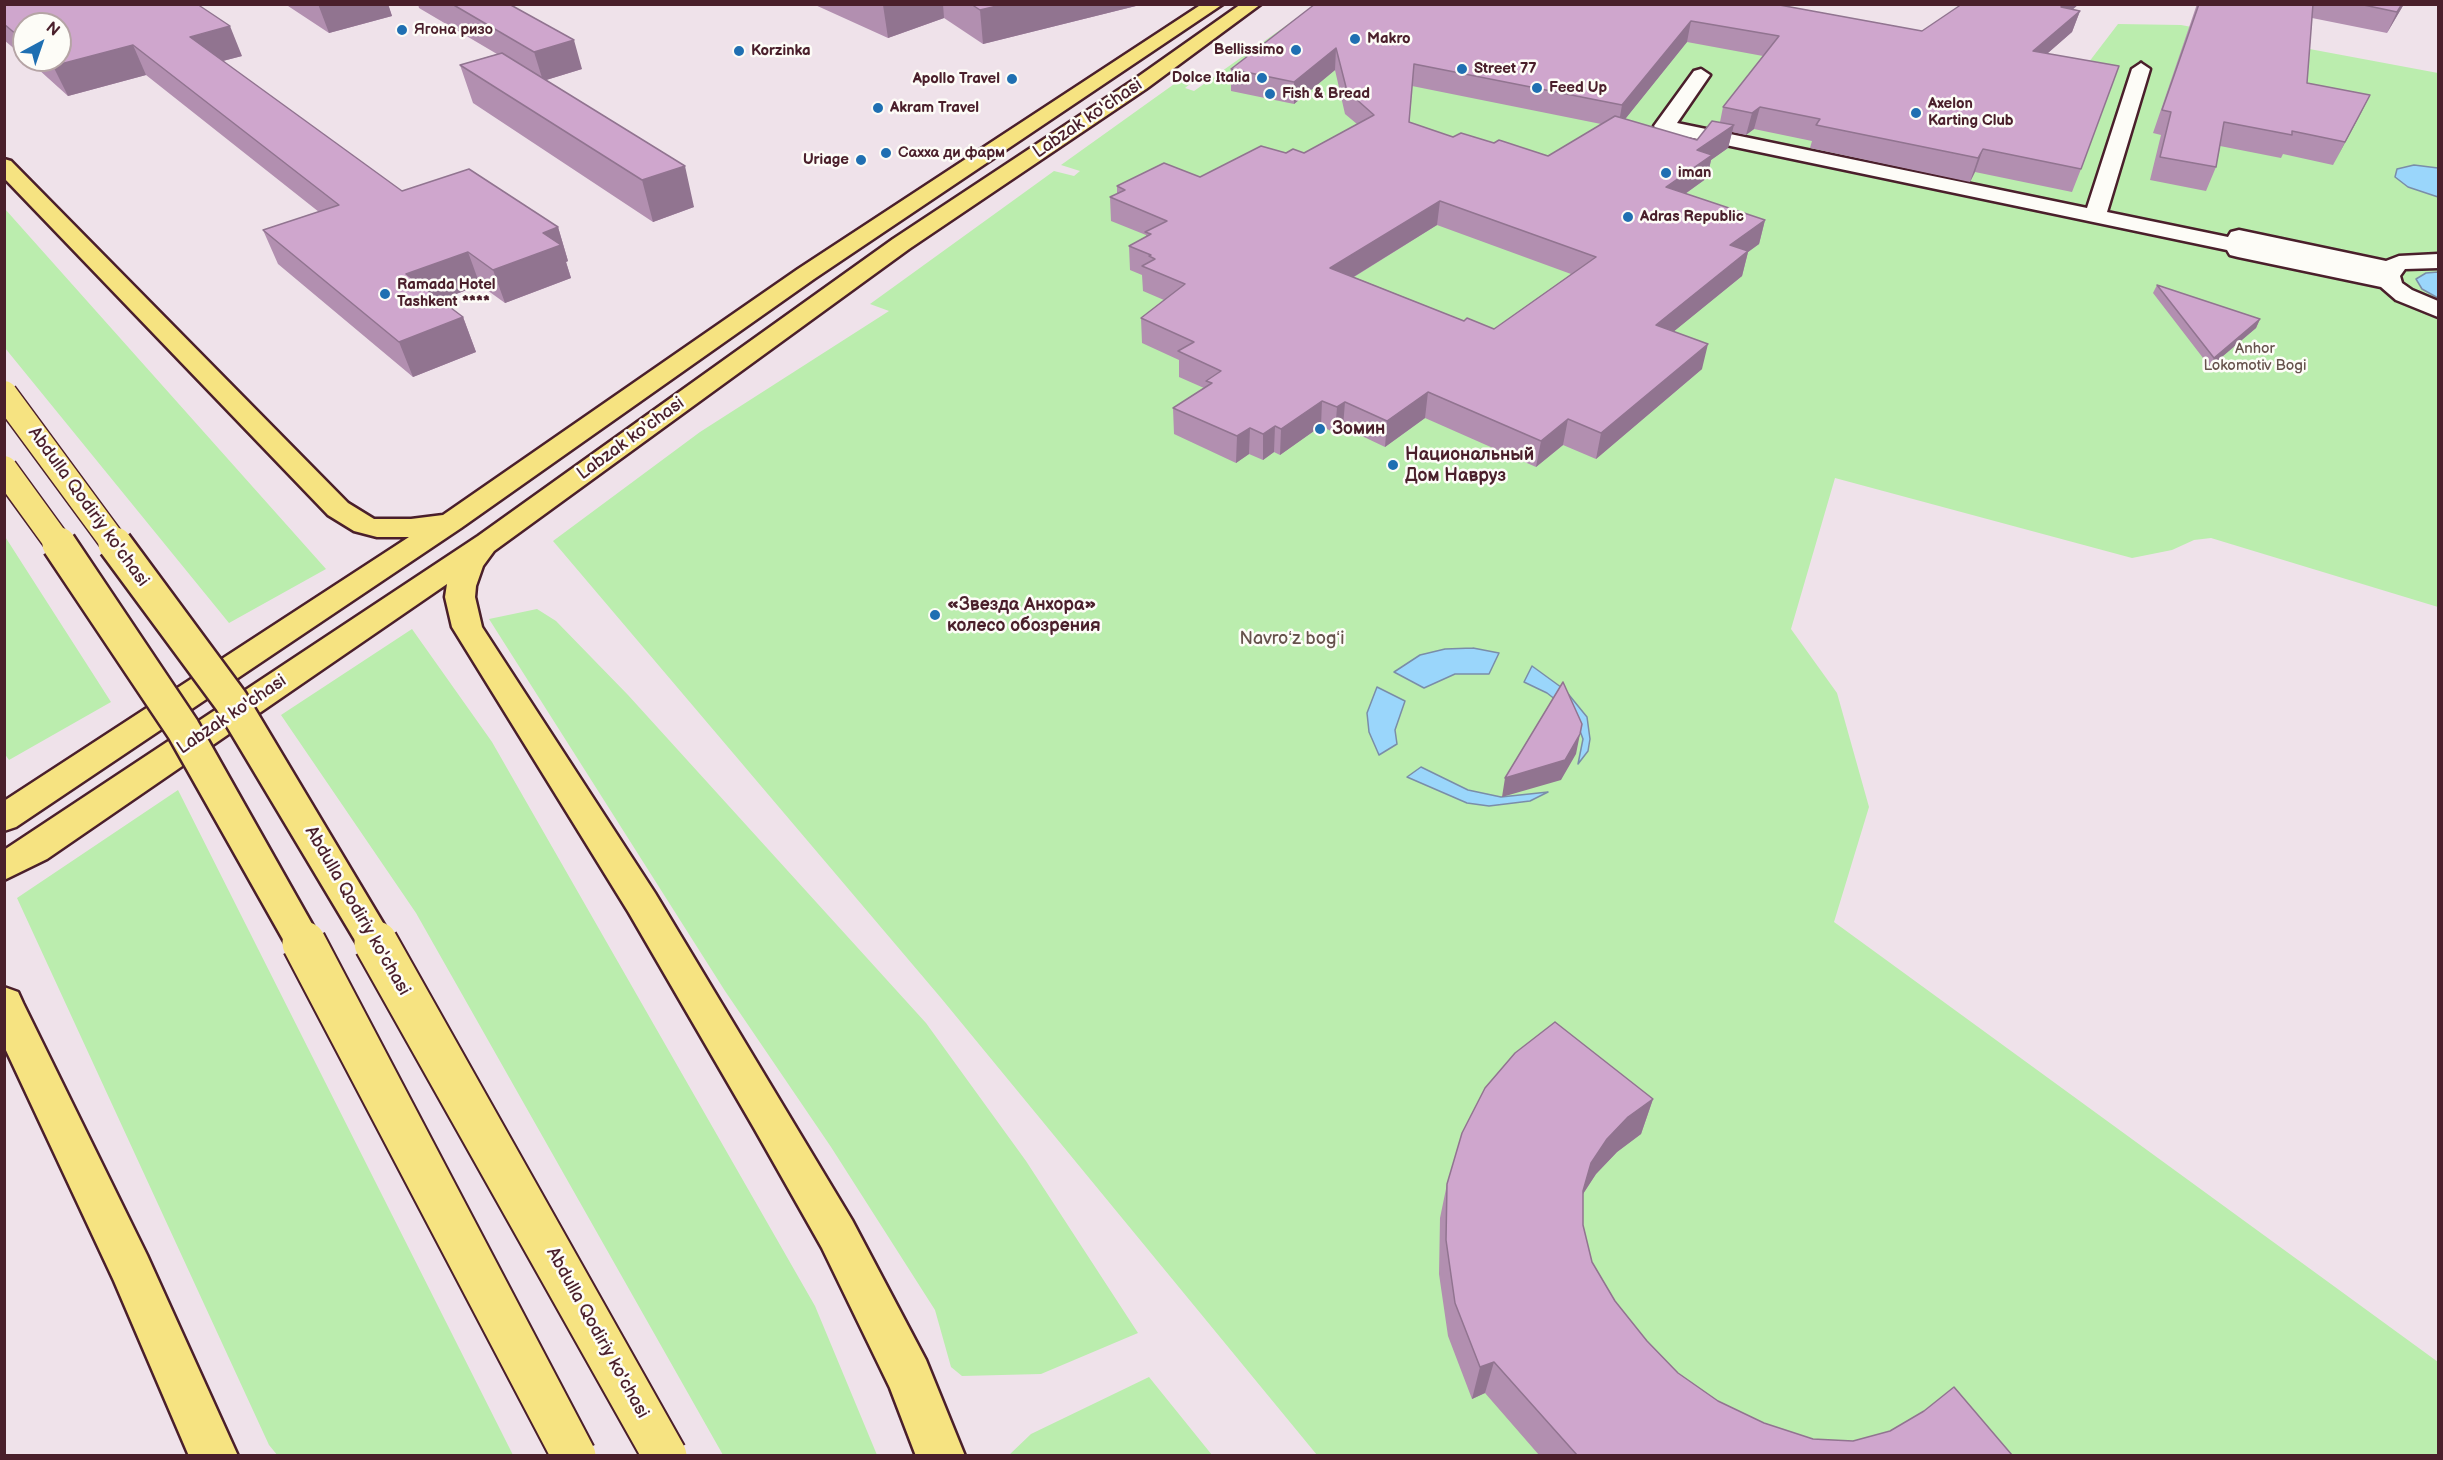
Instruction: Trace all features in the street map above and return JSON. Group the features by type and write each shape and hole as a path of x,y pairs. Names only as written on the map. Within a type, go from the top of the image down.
{"main road":[{"name":"Labzak ko'chasi","path":"4,818 451,522 806,274 1107,78 1215,4"},
{"name":"Labzak ko'chasi","path":"4,867 34,850 488,542 901,244 1139,85 1253,4"},
{"path":"1107,78 1139,85"},
{"path":"4,165 338,508 354,520 377,528 411,528 451,522"},
{"path":"870,234 901,244"},
{"name":"Abdulla Qodiriy ko'chasi","path":"4,394 231,701 350,896 665,1455"},
{"path":"4,469 78,571 183,729 316,964 574,1455"},
{"path":"488,542 477,553 463,575 460,597 467,627 642,903 769,1115 852,1264 909,1376 941,1455"},
{"path":"4,1003 131,1270 214,1455"}],"street":[{"path":"2094,216 2141,69"},
{"path":"1701,75 1664,126 2238,246 2238,250 2390,275 2404,295 2439,310"},
{"path":"2390,275 2399,263 2439,261"}],"green space":[{"name":"Navroʻz bogʻi","path":"1315,5 1560,5 2079,75 2118,24 2181,25 2438,73 2438,607 2211,538 2194,540 2172,550 2132,558 1835,478 1791,629 1837,693 1869,807 1834,922 2438,1362 2438,1455 1317,1455 941,998 553,541 700,432 889,311 870,304 1054,171 1074,176 1080,171 1061,165 1184,77 1195,80 1185,88 1194,91"},
{"path":"5,209 326,569 229,623 5,348"},
{"path":"4,535 111,702 9,760 4,753"},
{"path":"537,609 556,621 628,695 926,1023 1026,1161 1138,1333 1041,1374 962,1376 951,1367 935,1310 831,1147 725,991 489,619"},
{"path":"412,629 492,742 815,1306 877,1455 723,1455 416,913 281,715"},
{"path":"178,790 513,1455 278,1456 269,1445 17,898"},
{"path":"1149,1377 1212,1455 1009,1455 1031,1434"}],"water":[{"path":"2414,165 2438,168 2438,197 2408,187 2395,177 2397,169"},
{"path":"2438,272 2438,298 2422,289 2416,279 2426,273"},
{"path":"1473,648 1499,653 1489,674 1455,674 1424,688 1394,672 1420,655 1445,649"},
{"path":"1532,666 1565,690 1587,717 1590,739 1588,751 1578,764 1583,739 1577,723 1565,707 1547,693 1524,682"},
{"path":"1377,687 1405,701 1395,730 1397,744 1379,755 1369,732 1367,713"},
{"path":"1421,767 1468,790 1501,797 1548,792 1530,801 1489,806 1467,803 1407,777"}],"building":[{"path":"4,4 197,4 230,26 190,37 402,191 469,169 558,227 543,233 561,245 493,270 468,252 406,274 463,317 399,342 263,230 339,205 133,45 72,61 72,12 12,12 12,31 4,24"},
{"path":"452,4 509,4 574,40 534,52"},
{"path":"971,4 1005,4 980,10"},
{"path":"1315,4 1774,4 1922,31 1962,4 2063,4 2061,7 2080,11 2033,51 2119,66 2081,169 1983,149 1978,158 1816,125 1820,119 1760,107 1752,113 1723,107 1779,36 1691,21 1622,105 1414,64 1409,122 1453,137 1461,133 1494,143 1499,140 1548,156 1615,116 1697,140 1712,121 1734,125 1697,150 1712,155 1666,187 1765,220 1730,245 1748,251 1656,325 1708,344 1601,433 1568,419 1541,441 1428,392 1387,421 1345,402 1337,407 1322,401 1281,429 1275,426 1263,434 1250,428 1237,436 1173,408 1212,383 1206,381 1221,371 1178,351 1194,342 1141,318 1185,284 1142,266 1155,259 1129,246 1151,234 1145,232 1167,221 1110,197 1125,190 1117,186 1164,163 1200,177 1261,146 1286,153 1293,149 1304,153 1374,115 1347,91 1336,48 1294,82 1231,69","holes":["1440,201 1596,257 1494,329 1467,318 1464,321 1330,268"]},
{"path":"2199,4 2313,4 2307,83 2370,95 2345,142 2292,131 2292,135 2224,122 2216,167 2160,157 2171,112 2162,110"},
{"path":"2359,4 2402,4 2397,12"},
{"path":"502,53 685,166 642,180 460,65"},
{"path":"2157,285 2260,319 2214,358"},
{"path":"1563,682 1582,724 1580,734 1565,760 1505,778"},
{"path":"1555,1022 1653,1099 1628,1117 1607,1139 1591,1163 1583,1191 1583,1225 1592,1262 1615,1301 1647,1341 1678,1373 1718,1401 1764,1423 1813,1439 1853,1441 1890,1431 1924,1411 1954,1387 2012,1455 1577,1455 1494,1362 1480,1367 1455,1303 1446,1240 1447,1184 1462,1133 1485,1088 1515,1053"}],"place":[{"name":"Ягона ризо","path":"402,30"},
{"name":"Makro","path":"1355,39"},
{"name":"Bellissimo","path":"1296,50"},
{"name":"Korzinka","path":"739,51"},
{"name":"Street 77","path":"1462,69"},
{"name":"Dolce Italia","path":"1262,78"},
{"name":"Apollo Travel","path":"1012,79"},
{"name":"Feed Up","path":"1537,88"},
{"name":"Fish & Bread","path":"1270,94"},
{"name":"Akram Travel","path":"878,108"},
{"name":"Axelon Karting Club","path":"1916,113"},
{"name":"Сахха ди фарм","path":"886,153"},
{"name":"Uriage","path":"861,160"},
{"name":"iman","path":"1666,173"},
{"name":"Adras Republic","path":"1628,217"},
{"name":"Ramada Hotel Tashkent ****","path":"385,294"},
{"name":"Зомин","path":"1320,429"},
{"name":"Национальный Дом Навруз","path":"1393,465"},
{"name":"«Звезда Анхора» колесо обозрения","path":"935,615"}],"park label":[{"name":"Anhor Lokomotiv Bogi","path":"2255,358"}]}
